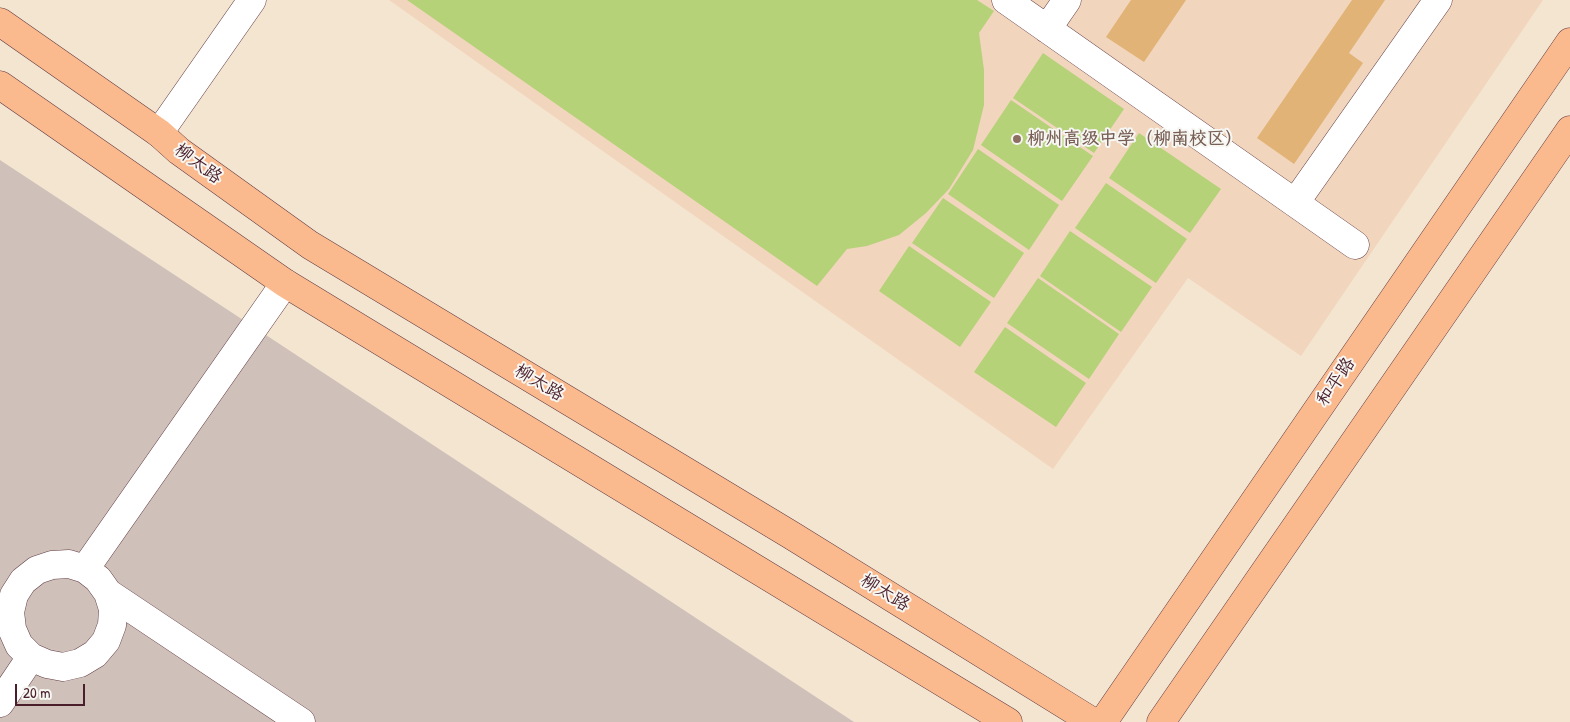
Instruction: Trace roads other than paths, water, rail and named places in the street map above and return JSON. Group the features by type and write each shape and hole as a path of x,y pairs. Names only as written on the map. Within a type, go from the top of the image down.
{"main road":[{"name":"柳太路","path":"0,22 159,134 179,151 310,244 791,535 1093,722"},
{"name":"和平路","path":"1103,722 1570,42"},
{"path":"0,85 285,283 1008,722"},
{"path":"1162,722 1570,130"}],"street":[{"path":"159,134 252,0"},
{"path":"1006,0 1355,245"},
{"path":"1047,29 1068,0"},
{"path":"1295,203 1438,0"},
{"path":"85,569 285,283"},
{"path":"0,703 17,644 12,629 10,612 14,595 23,581 37,570 52,565 69,564 85,569 98,579 108,593 113,609 112,625 106,641 95,654 80,663 63,666 47,664 17,644"},
{"path":"108,593 300,722"}],"place":[{"name":"柳州高级中学（柳南校区）","path":"1017,139"}]}
